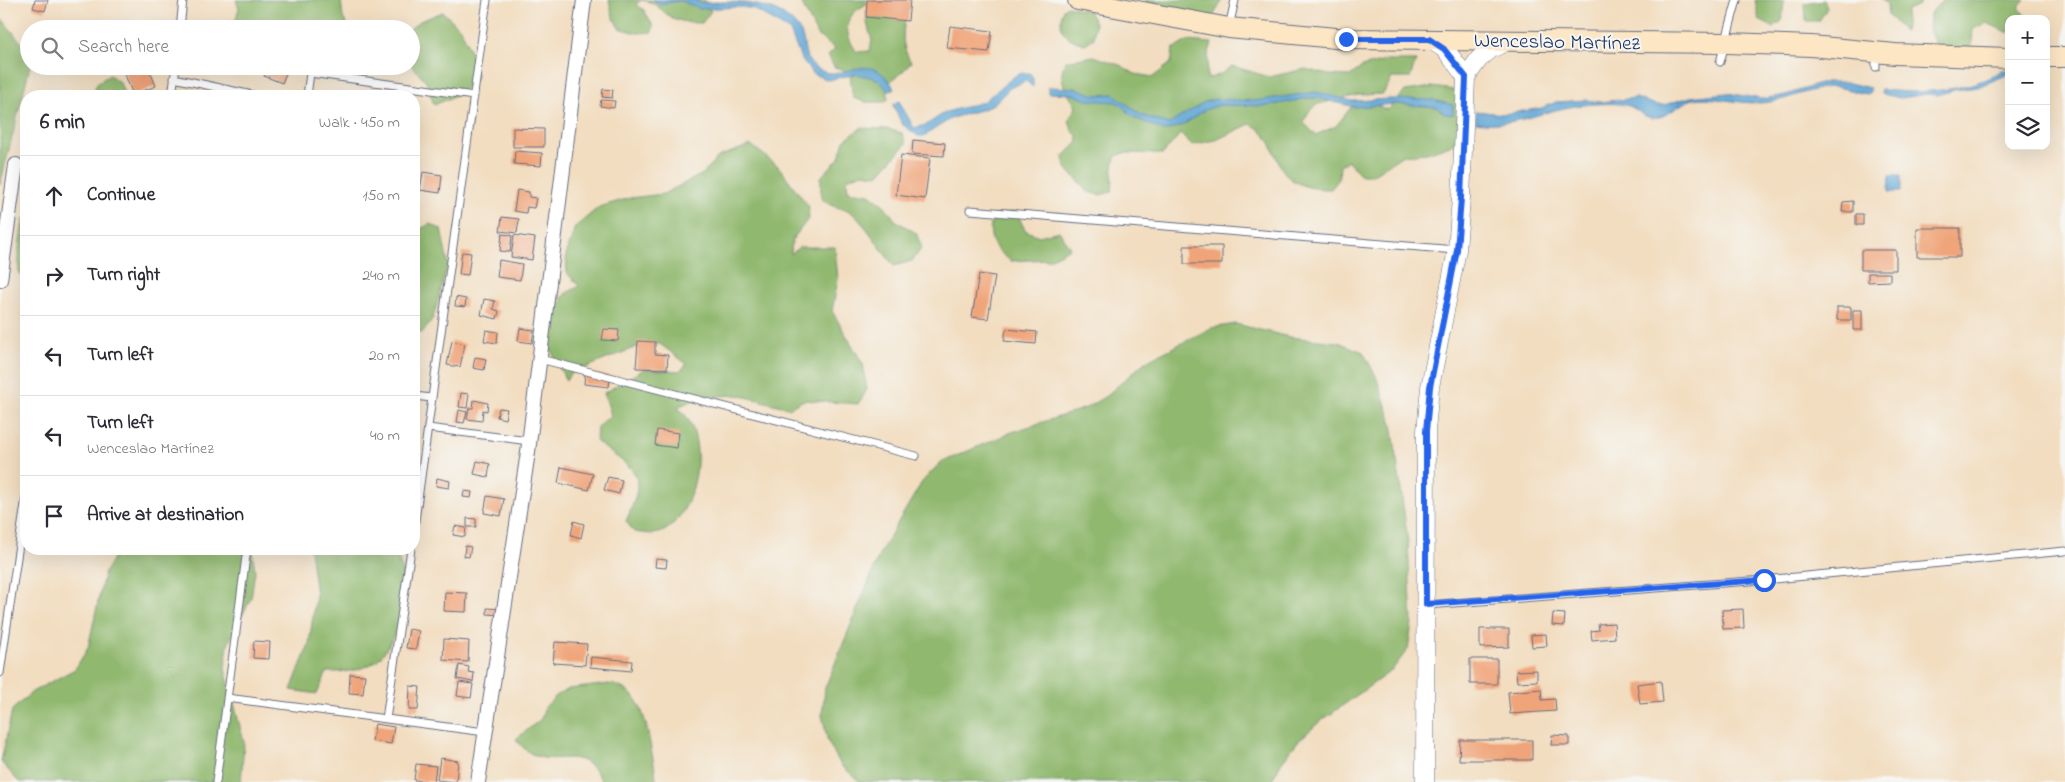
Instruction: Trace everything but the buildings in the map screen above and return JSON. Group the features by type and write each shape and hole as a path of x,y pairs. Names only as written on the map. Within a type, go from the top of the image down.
{"main road":[{"name":"Wenceslao Martínez","path":"1078,0 1229,28 1346,39 1727,43 1811,46 1876,59 2003,58"},
{"path":"2050,57 2065,57"}],"street":[{"path":"478,782 529,441 584,0"},
{"path":"1429,39 1444,49 1466,77"},
{"path":"1426,782 1426,431 1430,387 1457,250 1466,77 1479,59 1491,49 1508,41"},
{"path":"0,280 16,165"}],"lane":[{"path":"181,20 183,0"},
{"path":"420,485 487,0"},
{"path":"1229,28 1235,0"},
{"path":"1720,62 1727,43 1737,0"},
{"path":"173,90 174,75"},
{"path":"308,90 310,75"},
{"path":"324,75 474,96"},
{"path":"174,78 229,90"},
{"path":"970,210 1457,250"},
{"path":"540,359 916,456"},
{"path":"420,397 432,398"},
{"path":"428,428 529,441"},
{"path":"0,673 20,538"},
{"path":"1426,604 1764,580 2065,551"},
{"path":"216,782 246,555"},
{"path":"386,719 410,555"},
{"path":"227,698 485,732"}],"green space":[{"path":"236,0 341,0 344,20 236,20 239,8"},
{"path":"609,0 641,0 636,5 644,10 653,26 652,32 637,33 619,28 613,17"},
{"path":"641,0 704,0 711,11 702,23 686,22 671,17 654,4"},
{"path":"800,0 870,0 857,10 849,20 849,36 857,52 869,51 872,41 866,19 875,9 905,20 904,42 911,62 887,86 888,99 886,102 865,102 853,98 850,75 843,69 834,67 828,56 835,49 817,35"},
{"path":"1145,0 1220,0 1221,3 1210,21 1158,15"},
{"path":"1755,0 1784,0 1782,21 1773,27 1759,20"},
{"path":"1824,0 1827,8 1819,21 1806,21 1805,3"},
{"path":"1882,0 1920,0 1919,5 1907,10 1904,32 1888,16 1887,4"},
{"path":"1943,0 2025,0 2019,7 2024,15 2005,15 2005,31 1987,23 1973,29 1971,52 1938,49 1929,31 1930,13"},
{"path":"1067,6 1089,11 1095,23 1094,38 1085,44 1067,36 1062,28 1061,16 1063,9"},
{"path":"443,12 461,29 471,53 477,77 458,95 434,105 426,81 420,75 420,21"},
{"path":"2,19 20,41 20,75 28,75 24,90 20,90 20,106 0,185 0,20"},
{"path":"1187,41 1212,43 1208,56 1207,79 1221,74 1232,66 1269,77 1305,69 1329,75 1350,76 1362,67 1385,61 1416,61 1410,78 1392,78 1383,94 1359,95 1318,104 1310,110 1303,122 1316,135 1336,126 1352,106 1370,103 1388,110 1405,91 1432,87 1461,91 1470,134 1453,144 1427,153 1403,155 1372,175 1361,175 1348,161 1340,165 1339,179 1331,189 1309,187 1295,182 1285,173 1262,131 1250,124 1216,140 1191,145 1180,134 1163,154 1125,153 1116,156 1112,192 1099,195 1086,191 1066,168 1063,157 1078,142 1077,135 1072,131 1069,119 1076,107 1062,80 1065,61 1094,56 1122,66 1135,74 1153,77 1171,63 1173,49"},
{"path":"110,75 120,83 123,90 94,90 98,82"},
{"path":"861,128 888,129 902,133 906,144 878,175 862,173 847,179 848,191 869,194 884,205 895,220 916,233 922,248 912,261 894,266 869,232 852,213 830,205 821,198 821,177 839,158 844,140"},
{"path":"751,145 778,166 809,207 808,219 792,240 791,254 799,247 835,247 838,280 832,311 863,364 867,390 858,404 804,400 789,408 738,395 702,397 677,407 688,419 694,434 697,452 696,471 692,489 686,506 676,521 664,531 653,534 634,532 626,521 637,491 637,481 634,473 596,441 597,427 611,415 604,393 644,369 680,371 687,364 660,344 646,343 570,374 566,381 549,346 548,330 552,316 565,294 579,286 567,273 566,255 575,227 599,207 630,198 663,194 703,174 718,157"},
{"path":"1016,211 1025,230 1039,236 1059,231 1070,248 1050,259 1011,261 999,251 993,242 991,224 992,216"},
{"path":"430,224 441,229 448,264 433,318 422,333 420,333 420,229"},
{"path":"20,241 20,274 19,274"},
{"path":"1236,324 1289,337 1338,342 1363,352 1376,376 1392,423 1408,542 1412,623 1408,649 1392,670 1317,724 1298,741 1281,763 1271,782 860,782 841,765 828,742 822,715 825,688 881,551 922,482 940,463 1012,432 1086,408 1106,396 1145,362 1211,328"},
{"path":"115,555 253,555 255,571 251,598 228,644 225,669 244,742 241,782 19,782 1,762 12,710 32,692 75,669 88,648 104,574"},
{"path":"311,555 398,555 406,598 397,629 387,648 370,665 346,671 327,672 317,694 291,690 309,644 316,595"},
{"path":"609,684 620,687 628,692 639,705 648,733 656,782 602,782 593,768 583,761 572,758 551,759 539,757 528,751 516,739 541,719 545,707 556,696 569,689"}],"water":[{"path":"653,0 743,3 770,8 793,22 801,33 808,59 815,67 831,73 858,68 876,70 885,76 894,88 889,92 879,80 856,74 828,80 813,74 801,59 790,31 754,9 742,7 700,9 681,1 660,4"},
{"path":"2005,70 2005,76 1978,87 1954,90 1938,95 1928,94 1901,98 1881,94 1881,89 1909,92 1944,90 1961,87"},
{"path":"1030,73 1033,78 1033,87 1026,81 1010,88 995,103 984,109 952,118 924,136 918,136 902,124 893,105 899,101 914,128 926,125 946,112 983,102 1016,75"},
{"path":"1826,82 1845,82 1870,88 1870,94 1829,87 1764,103 1708,98 1694,99 1669,113 1653,118 1629,106 1607,104 1570,107 1503,123 1476,122 1476,111 1504,114 1542,108 1556,102 1587,100 1599,102 1636,98 1656,105 1664,105 1690,97 1727,93 1762,99 1785,95"},
{"path":"1048,87 1077,88 1094,95 1114,94 1141,115 1169,124 1205,102 1215,99 1255,101 1316,92 1352,101 1390,99 1433,100 1453,105 1453,115 1445,114 1436,107 1396,104 1355,107 1317,98 1309,98 1268,106 1220,105 1205,110 1182,126 1164,131 1133,117 1120,104 1115,102 1086,100 1072,94 1048,93"},
{"path":"1890,175 1901,175 1901,192 1889,192"}],"route":[{"path":"1346,39 1429,39 1444,49 1466,77 1457,250 1430,387 1426,431 1426,604 1764,580"}]}
